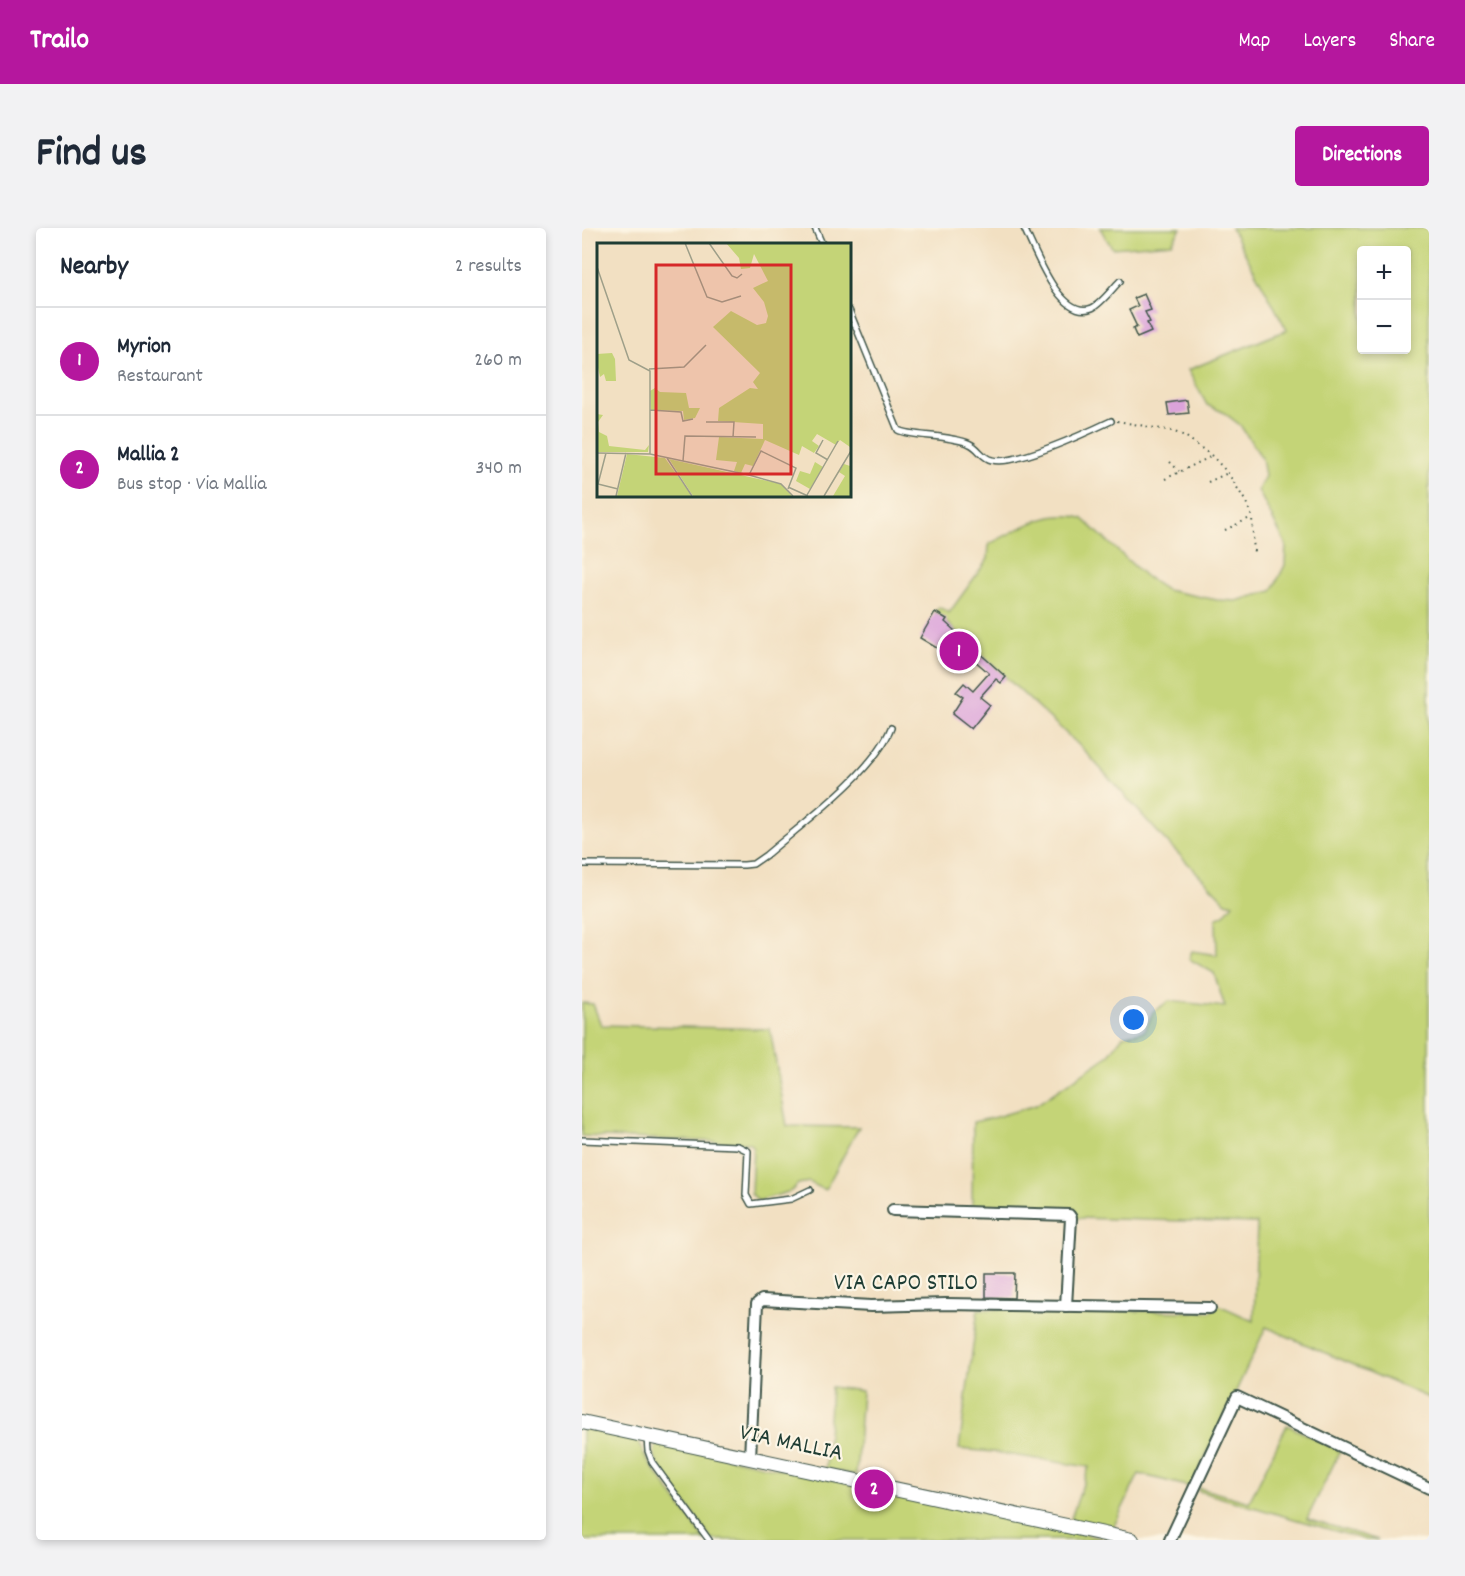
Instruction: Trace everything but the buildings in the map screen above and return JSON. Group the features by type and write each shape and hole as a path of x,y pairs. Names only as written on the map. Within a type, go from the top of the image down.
{"street":[{"path":"893,1210 1069,1215 1071,1218 1066,1306"},
{"name":"VIA CAPO STILO","path":"750,1458 757,1304 762,1300 872,1306 946,1304 1210,1308"},
{"path":"1170,1540 1237,1397 1429,1488"},
{"name":"VIA MALLIA","path":"582,1422 1132,1540"}],"lane":[{"path":"815,228 822,243"},
{"path":"1024,228 1052,285 1060,296 1073,307 1081,310 1099,304 1120,282"},
{"path":"850,312 898,430 903,433 933,435 972,444 984,457 994,461 1061,444 1111,421"},
{"path":"582,864 753,864 850,783 880,749 891,728"},
{"path":"582,1140 738,1146 748,1151 746,1195 751,1204 801,1197 810,1191"},
{"path":"646,1436 652,1462 709,1540"}],"path":[{"path":"1111,421 1173,431 1185,436 1212,456 1239,489 1252,517 1254,554"},
{"path":"1165,479 1212,456"},
{"path":"1170,462 1179,471"},
{"path":"1208,482 1228,473"},
{"path":"1225,530 1252,517"}],"green space":[{"path":"1100,228 1181,228 1172,243 1112,248"},
{"path":"1231,228 1429,228 1429,1398 1266,1327 1191,1487 1139,1474 1112,1530 1070,1521 1089,1467 959,1449 978,1309 1210,1312 1219,1305 1254,1321 1257,1223 1077,1218 1070,1209 972,1207 973,1122 1036,1105 1108,1056 1123,1036 1145,1031 1153,1012 1169,1001 1225,1007 1214,973 1189,959 1192,951 1217,955 1216,919 1224,915 1233,904 1226,902 1164,839 1082,748 935,612 939,607 949,613 988,559 989,544 1034,522 1057,516 1082,518 1145,576 1166,590 1217,600 1236,601 1272,591 1285,565 1286,545 1258,490 1265,476 1262,458 1240,425 1223,412 1207,405 1188,370 1287,330"},
{"path":"582,1003 593,1004 601,1025 770,1029 787,1126 859,1127 825,1190 809,1182 798,1184 791,1191 758,1201 751,1193 753,1147 749,1143 582,1136"},
{"path":"831,1387 862,1391 856,1475 826,1469"},
{"path":"1287,1425 1340,1451 1307,1519 1378,1540 1366,1540 1198,1491 1199,1488 1249,1502"},
{"path":"582,1428 636,1439 648,1461 705,1540 582,1540"},
{"path":"659,1443 1110,1540 712,1540 657,1463 654,1452"}],"place":[{"name":"Myrion","path":"959,651"},
{"name":"Mallia 2","path":"874,1489"}]}
